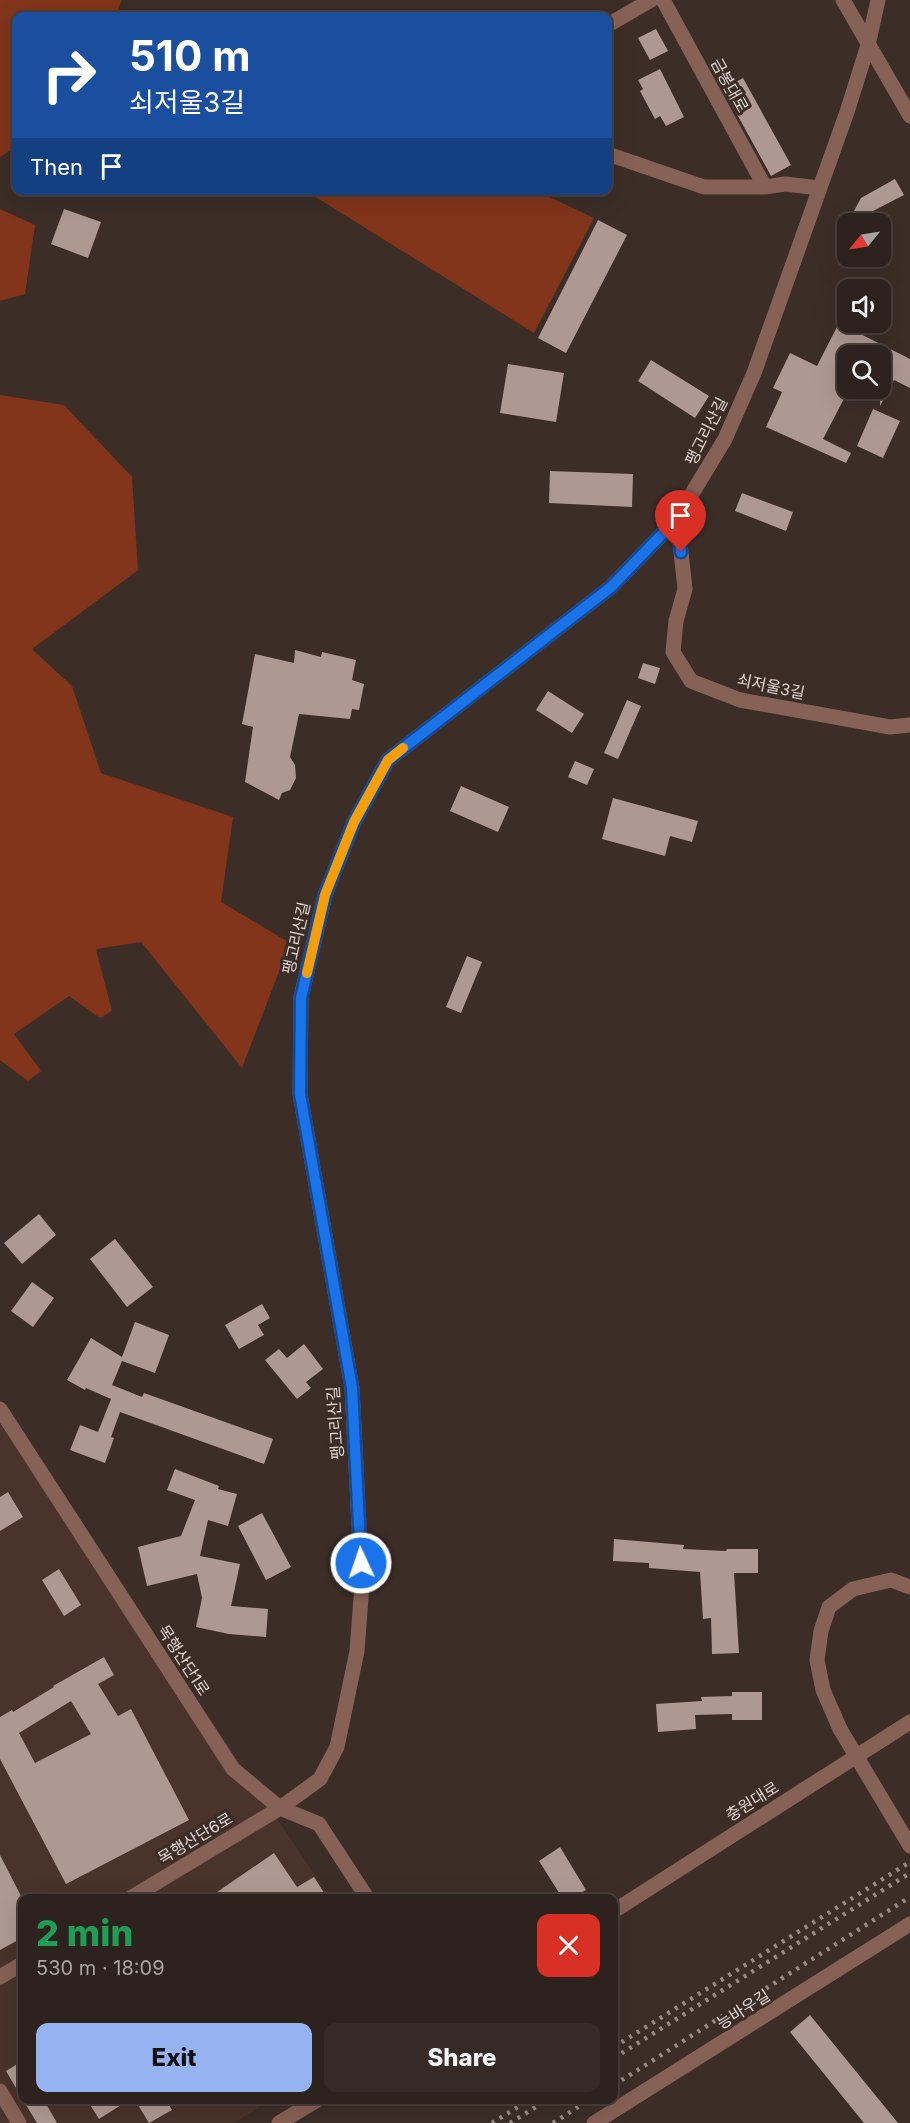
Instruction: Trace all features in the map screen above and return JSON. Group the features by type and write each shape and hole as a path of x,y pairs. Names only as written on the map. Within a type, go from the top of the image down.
{"street":[{"path":"612,23 651,0"},
{"name":"금봉대로","path":"663,0 765,187"},
{"path":"843,0 910,116"},
{"name":"팽고리산길","path":"280,1808 320,1779 338,1747 357,1651 362,1585 352,1388 300,1094 301,998 325,895 354,822 388,760 611,587 669,527 693,492 725,439 753,373 847,112 868,45 878,0"},
{"path":"612,155 704,187 765,187 785,184 820,188"},
{"name":"쇠저울3길","path":"677,515 685,589 676,621 673,652 691,681 740,700 890,727 910,724"},
{"name":"목행산단1로","path":"0,1409 233,1769 280,1808 319,1824 365,1894"},
{"path":"910,1587 891,1580 853,1589 829,1608 821,1631 817,1660 823,1690 840,1729 910,1846"},
{"name":"충원대로","path":"618,1908 910,1722"},
{"name":"목행산단6로","path":"137,1894 280,1808"},
{"name":"능바우길","path":"594,2123 910,1924"},
{"path":"0,1977 18,1966"},
{"path":"0,2091 19,2123"},
{"path":"279,2123 310,2104"}],"shaded area":[{"path":"0,0 122,0 117,12 12,12 12,150 0,157"},
{"path":"312,195 545,195 594,218 534,333"},
{"path":"0,209 35,225 25,294 0,301"},
{"path":"0,395 64,405 132,477 138,570 32,649 72,686 101,773 233,817 221,902 290,943 242,1068 141,942 96,949 112,1011 100,1018 69,996 14,1034 41,1071 28,1081 0,1060"},
{"path":"0,1406 328,1894 18,1894 18,2104 265,2104 234,2123 0,2123"}],"building":[{"path":"656,29 668,51 650,60 638,38"},
{"path":"660,69 684,117 666,126 660,116 655,119 640,91 643,89 638,80"},
{"path":"743,78 791,165 771,176 723,89"},
{"path":"895,179 904,195 872,213 853,213 861,198"},
{"path":"64,209 101,222 88,258 51,244"},
{"path":"598,220 627,235 566,353 538,338"},
{"path":"837,327 837,333 859,333 882,345 837,345 837,399 844,399 823,439 851,453 846,463 766,427 782,392 773,388 790,353 817,366"},
{"path":"891,349 910,359 910,388 894,380 891,386"},
{"path":"651,360 709,396 695,418 638,381"},
{"path":"508,364 564,373 556,422 500,413"},
{"path":"873,409 900,421 883,458 857,446"},
{"path":"550,471 633,474 632,507 549,503"},
{"path":"742,493 793,512 786,531 735,511"},
{"path":"295,650 321,657 322,652 356,660 352,680 364,684 359,710 352,709 350,719 299,714 290,757 295,765 296,778 290,790 282,793 279,800 245,782 253,727 242,724 255,654 294,663"},
{"path":"643,663 660,668 655,684 638,678"},
{"path":"548,691 584,714 572,733 536,710"},
{"path":"627,700 641,706 618,759 604,753"},
{"path":"575,761 594,769 587,785 568,777"},
{"path":"461,786 509,807 498,832 450,811"},
{"path":"613,798 698,821 692,842 670,836 665,856 602,839"},
{"path":"467,956 482,962 461,1013 446,1007"},
{"path":"39,1214 56,1235 22,1264 4,1243"},
{"path":"115,1239 153,1287 127,1307 90,1259"},
{"path":"32,1282 54,1298 33,1327 11,1311"},
{"path":"262,1304 270,1318 258,1325 264,1335 239,1349 225,1325"},
{"path":"135,1322 169,1335 155,1373 122,1361 112,1385 142,1397 144,1393 273,1439 264,1464 120,1412 105,1463 70,1450 80,1425 98,1432 111,1399 86,1388 85,1390 67,1380 91,1338 122,1357"},
{"path":"304,1344 323,1369 306,1382 311,1388 297,1399 265,1360 279,1349 287,1358"},
{"path":"175,1469 219,1486 218,1489 237,1494 228,1526 208,1520 200,1556 240,1564 231,1606 268,1609 266,1637 229,1634 196,1627 202,1598 197,1574 147,1586 138,1547 181,1536 195,1500 167,1490"},
{"path":"8,1492 23,1517 0,1531 0,1497"},
{"path":"262,1513 291,1567 266,1580 238,1526"},
{"path":"614,1539 684,1545 683,1549 726,1551 727,1549 758,1549 758,1573 734,1573 739,1653 712,1654 711,1618 703,1619 700,1572 649,1568 649,1563 613,1561"},
{"path":"59,1569 81,1605 64,1616 42,1580"},
{"path":"104,1657 114,1675 98,1684 118,1716 131,1709 189,1820 66,1884 0,1759 0,1717 12,1710 13,1712","holes":["71,1701 91,1734 35,1763 19,1733"]},
{"path":"732,1692 762,1692 762,1720 732,1720 732,1714 695,1715 696,1729 658,1732 656,1704 702,1701 701,1697 732,1696"},
{"path":"560,1847 586,1890 579,1894 560,1894 539,1861"},
{"path":"274,1853 297,1887 314,1877 325,1894 214,1894"},
{"path":"0,1855 20,1894 18,1894 18,1940 0,1950"},
{"path":"810,2015 898,2123 864,2123 790,2032"},
{"path":"18,2064 18,2091 6,2071"},
{"path":"25,2104 46,2104 57,2123 37,2123"},
{"path":"90,2104 123,2104 99,2119"},
{"path":"137,2104 168,2104 172,2110 149,2123"}],"railway":[{"path":"618,2044 910,1862"},
{"path":"618,2056 910,1873"},
{"path":"618,2082 910,1897"},
{"path":"492,2123 523,2104"},
{"path":"510,2123 541,2104"},
{"path":"553,2123 583,2104"}],"slow traffic":[{"path":"307,973 325,895 354,822 388,760 403,748"}],"route":[{"path":"361,1563 352,1388 300,1094 301,998 325,895 354,822 388,760 611,587 669,527 677,515 681,552"}]}
